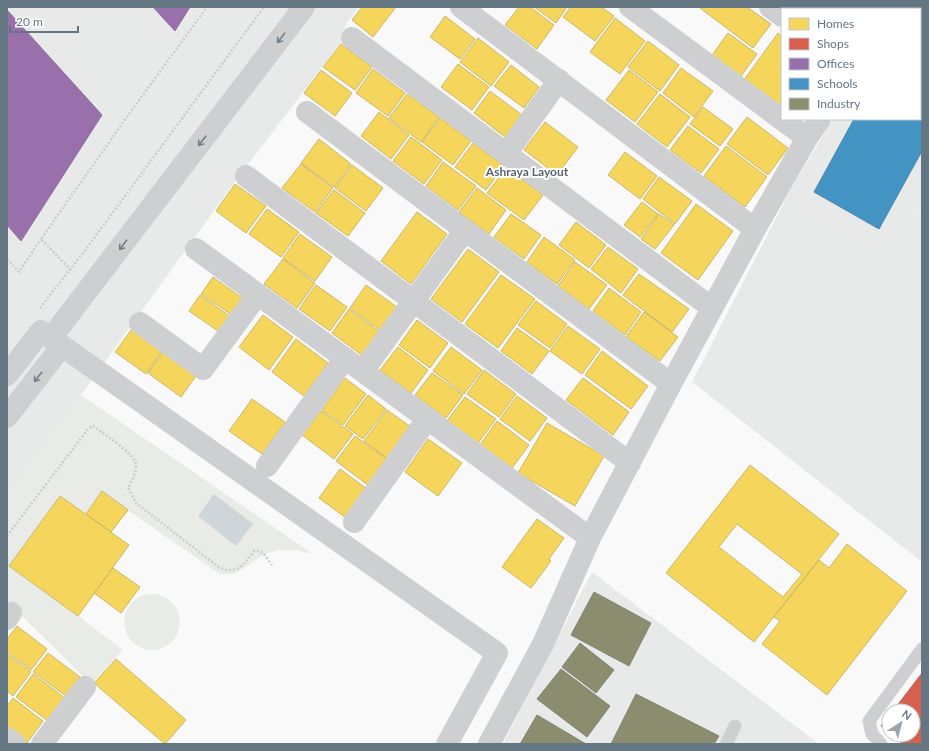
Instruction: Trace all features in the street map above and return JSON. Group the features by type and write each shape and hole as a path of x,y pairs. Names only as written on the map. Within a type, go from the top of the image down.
{"street":[{"path":"7,417 51,338 304,7"},
{"path":"461,7 755,229"},
{"path":"630,7 781,119"},
{"path":"770,7 781,15"},
{"path":"352,38 712,308"},
{"path":"506,154 559,80"},
{"path":"307,112 671,384"},
{"path":"782,120 806,138"},
{"path":"489,744 543,644 590,538 671,384 806,138 819,120"},
{"path":"246,176 630,463"},
{"path":"363,371 465,230"},
{"path":"196,249 590,538"},
{"path":"140,323 203,370 258,294"},
{"path":"7,375 51,338"},
{"path":"51,338 496,653 447,744"},
{"path":"267,466 345,358"},
{"path":"354,522 428,418"},
{"path":"42,744 85,687"},
{"path":"7,738 15,744"}],"lane":[{"path":"881,744 872,734 869,721 922,649"},
{"path":"726,744 735,726"}],"path":[{"path":"7,259 19,272 124,121 207,7"},
{"path":"39,309 264,7"},
{"path":"41,239 89,288"},
{"path":"7,536 88,429 92,426 127,452 134,460 136,469 128,488 136,503 220,568 232,570 238,568 254,551 257,550 260,550 272,565"}],"shaded area":[{"path":"7,7 359,7 346,24 341,42 234,183 81,395 7,491"},
{"path":"922,7 922,562 692,382 793,185 832,120 921,120 921,8 899,8"},
{"path":"922,198 922,223 910,214"},
{"path":"81,395 313,554 291,550 270,552 235,573 218,573 102,492 86,514 60,496 9,566 123,650 91,684 7,601 7,491"},
{"path":"214,494 253,524 236,546 198,516"},
{"path":"592,572 819,744 503,744"},
{"path":"147,594 157,594 172,602 178,611 180,622 178,633 172,642 157,650 147,650 136,645 129,638 124,627 124,617 129,606 136,599"}],"building: Homes":[{"path":"362,7 396,7 373,37 352,20"},
{"path":"519,7 530,7 554,25 537,49 505,25"},
{"path":"534,7 567,7 556,23"},
{"path":"571,7 601,7 614,16 595,41 563,17"},
{"path":"747,7 771,24 753,48 700,8"},
{"path":"792,7 827,7 826,8 791,8"},
{"path":"844,7 846,8 830,8"},
{"path":"445,16 475,39 460,59 430,37"},
{"path":"615,18 645,41 620,74 590,52"},
{"path":"728,33 757,54 739,79 710,58"},
{"path":"778,33 781,35 781,114 741,84"},
{"path":"478,38 509,62 491,86 460,62"},
{"path":"648,41 679,65 660,91 628,67"},
{"path":"341,44 372,67 355,90 323,67"},
{"path":"458,64 489,87 472,110 441,87"},
{"path":"511,65 539,87 524,108 494,86"},
{"path":"681,68 713,91 694,117 663,93"},
{"path":"373,69 405,93 388,116 356,93"},
{"path":"321,70 352,93 335,116 304,93"},
{"path":"629,70 658,92 635,122 606,100"},
{"path":"490,91 522,115 505,137 474,113"},
{"path":"407,94 439,117 421,142 389,118"},
{"path":"660,94 690,117 667,147 637,124"},
{"path":"703,107 733,129 720,146 690,124"},
{"path":"379,112 409,135 391,159 361,136"},
{"path":"747,117 788,148 768,175 727,144"},
{"path":"440,118 471,141 453,165 422,142"},
{"path":"545,122 578,147 557,175 524,150"},
{"path":"688,126 719,149 701,173 670,150"},
{"path":"411,137 442,160 424,184 393,161"},
{"path":"319,139 351,164 334,187 301,163"},
{"path":"473,143 504,166 486,190 455,167"},
{"path":"726,146 767,177 745,207 704,176"},
{"path":"625,152 657,176 640,199 608,175"},
{"path":"443,162 476,186 458,210 426,186"},
{"path":"301,164 333,188 315,212 282,188"},
{"path":"352,165 383,188 366,211 335,188"},
{"path":"506,168 543,195 524,220 487,193"},
{"path":"659,177 692,201 675,224 643,199"},
{"path":"235,184 266,206 246,233 216,211"},
{"path":"477,188 506,210 489,234 459,212"},
{"path":"334,190 365,213 348,236 316,213"},
{"path":"642,202 658,214 640,237 624,225"},
{"path":"696,204 733,231 698,280 661,253"},
{"path":"267,209 299,232 281,257 249,234"},
{"path":"417,212 447,234 411,284 381,261"},
{"path":"511,214 541,235 524,259 494,237"},
{"path":"659,214 674,225 655,249 641,239"},
{"path":"576,222 606,245 589,268 559,245"},
{"path":"300,234 332,257 315,281 283,258"},
{"path":"544,237 575,260 557,284 527,262"},
{"path":"608,247 638,269 621,293 591,269"},
{"path":"468,249 499,272 462,322 431,299"},
{"path":"283,259 315,283 297,308 264,284"},
{"path":"575,262 607,285 589,309 558,286"},
{"path":"639,274 689,309 672,332 623,295"},
{"path":"501,275 535,299 498,348 465,324"},
{"path":"213,277 245,300 233,316 201,294"},
{"path":"316,285 347,307 330,331 299,309"},
{"path":"366,285 397,307 380,330 350,308"},
{"path":"609,288 641,312 625,335 593,311"},
{"path":"200,295 232,318 221,333 189,311"},
{"path":"536,301 567,324 550,348 518,325"},
{"path":"349,309 380,332 363,356 332,333"},
{"path":"644,312 678,337 660,361 626,337"},
{"path":"263,315 293,337 269,370 239,347"},
{"path":"417,320 448,343 430,368 399,345"},
{"path":"134,326 164,348 146,374 115,352"},
{"path":"568,326 600,349 582,374 550,351"},
{"path":"517,328 549,351 532,374 501,351"},
{"path":"296,339 328,363 304,396 272,372"},
{"path":"398,347 428,370 411,393 380,370"},
{"path":"451,347 482,370 464,394 433,371"},
{"path":"165,349 198,373 181,397 148,373"},
{"path":"602,351 648,386 631,409 585,375"},
{"path":"484,370 516,394 499,417 467,394"},
{"path":"432,373 463,395 446,418 415,395"},
{"path":"345,378 366,394 343,425 322,410"},
{"path":"583,378 629,412 613,435 566,400"},
{"path":"368,395 386,409 363,439 345,426"},
{"path":"517,396 547,418 530,441 500,419"},
{"path":"465,397 496,419 478,443 447,421"},
{"path":"252,399 285,422 262,454 229,431"},
{"path":"387,410 411,427 388,459 364,441"},
{"path":"321,411 353,434 334,459 302,435"},
{"path":"497,421 529,445 512,468 480,445"},
{"path":"547,423 604,456 575,506 518,473"},
{"path":"355,436 388,460 369,486 336,461"},
{"path":"428,439 462,463 438,496 405,472"},
{"path":"750,465 839,534 754,642 666,573","holes":["737,524 802,574 783,597 719,547"]},
{"path":"340,469 367,489 346,518 319,498"},
{"path":"102,491 128,510 111,532 86,514"},
{"path":"60,496 129,545 78,616 9,566"},
{"path":"537,519 564,538 549,559 551,561 531,588 502,567"},
{"path":"847,544 907,591 827,695 762,644 780,621 774,617 819,560 829,568"},
{"path":"113,568 140,587 121,613 94,593"},
{"path":"17,626 47,649 31,670 7,652 7,639"},
{"path":"48,653 80,677 66,696 33,672"},
{"path":"7,654 31,672 13,696 7,691"},
{"path":"116,659 186,720 165,744 94,683"},
{"path":"33,674 65,698 48,721 16,697"},
{"path":"13,698 43,721 27,743 7,729 7,706"}],"building: Shops":[{"path":"922,673 922,744 902,743 921,743 921,703 899,703"}],"building: Offices":[{"path":"153,7 190,7 175,31"},
{"path":"7,10 102,115 21,241 7,225"}],"building: Schools":[{"path":"921,103 922,104 922,151 879,229 814,192 853,120 921,120"}],"building: Industry":[{"path":"594,592 651,623 629,666 571,635"},
{"path":"580,643 614,670 596,693 562,667"},
{"path":"561,669 610,706 587,737 537,699"},
{"path":"636,694 719,736 714,744 611,744"},
{"path":"537,715 586,744 520,744"}],"district":[{"name":"Ashraya Layout","path":"527,172"}]}
